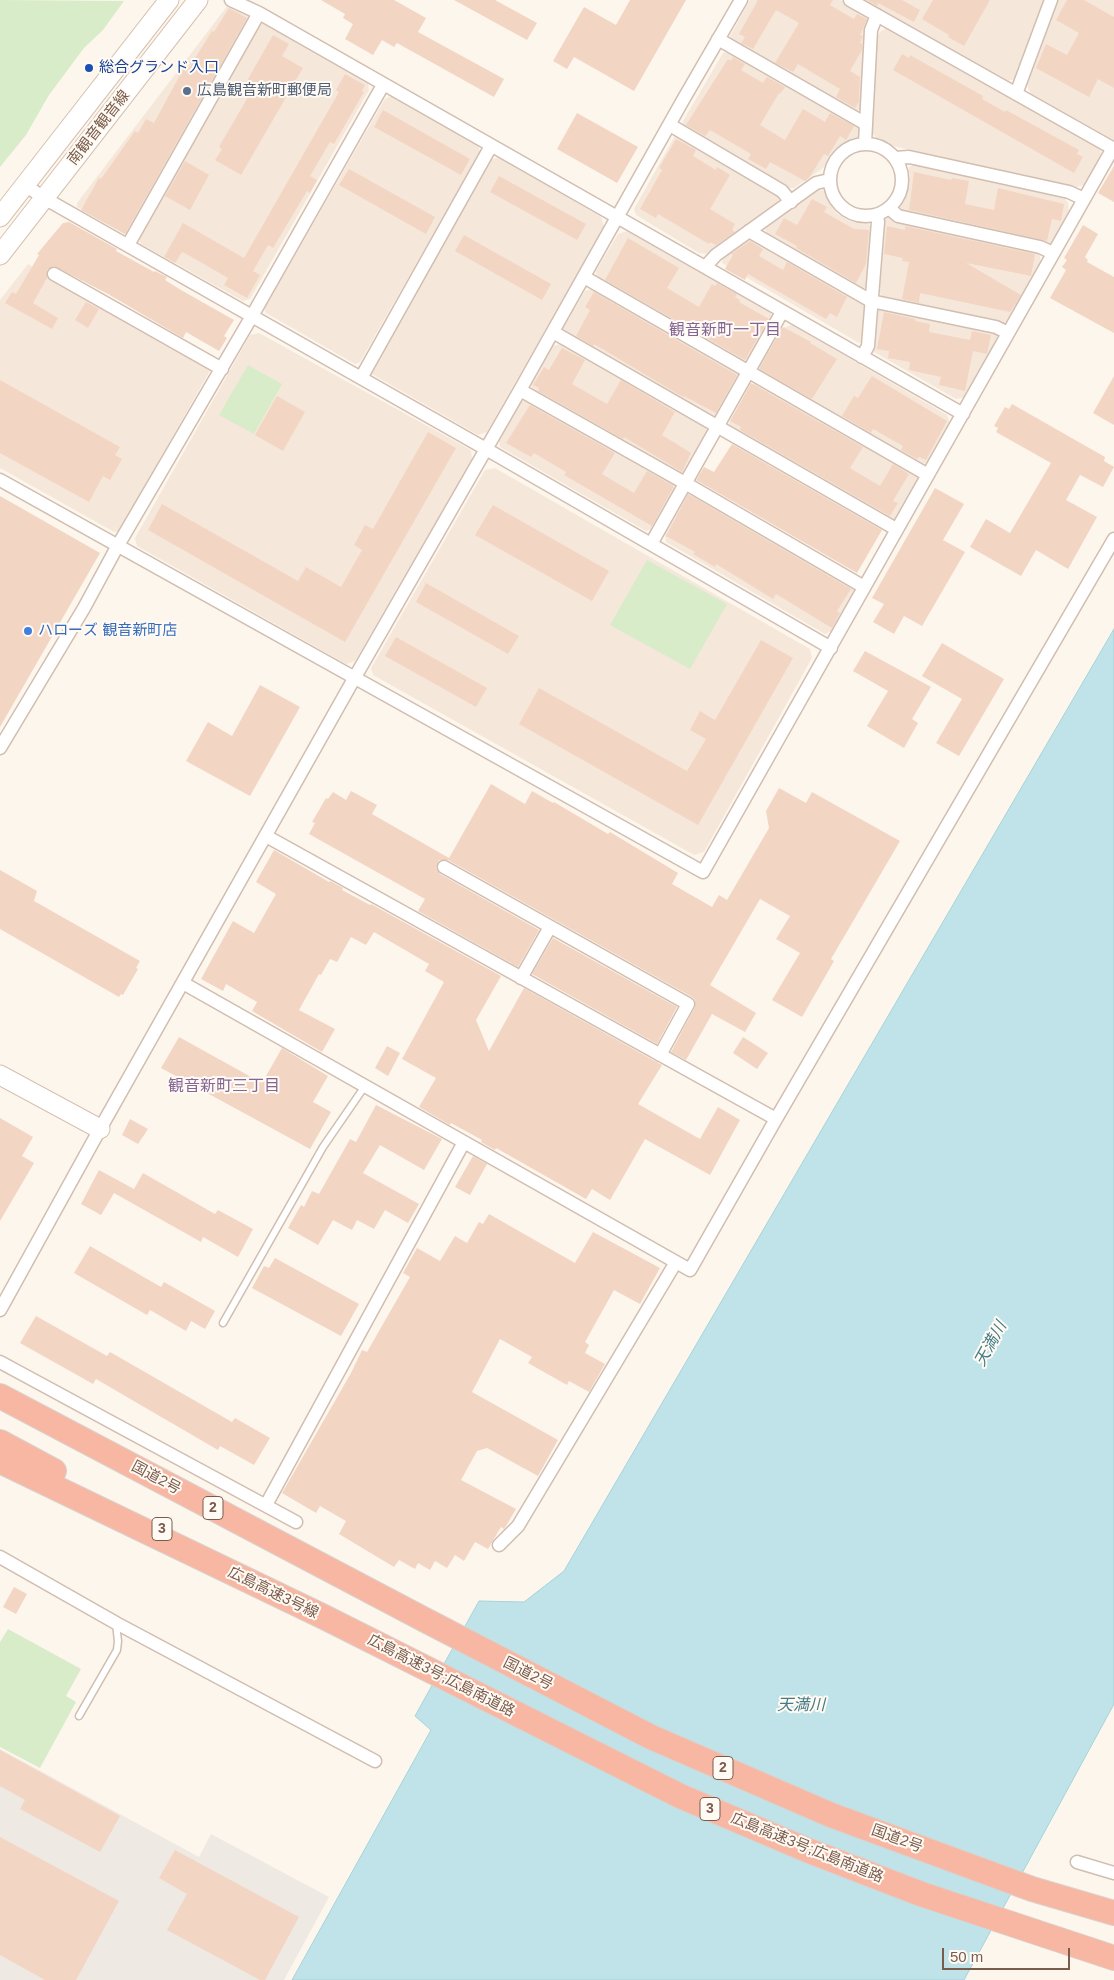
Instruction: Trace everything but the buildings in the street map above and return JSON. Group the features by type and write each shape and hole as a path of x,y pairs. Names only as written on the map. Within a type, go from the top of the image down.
{"highway":[{"name":"国道2号","path":"0,1396 651,1737 831,1815 1032,1889 1114,1914"},
{"name":"広島高速3号線","path":"0,1442 324,1617"},
{"name":"広島高速3号線","path":"0,1461 324,1617"},
{"name":"広島高速3号;広島南道路","path":"324,1617 680,1796 798,1846 921,1894 1114,1958"},
{"name":"国道2号","path":"1078,1903 1114,1923"}],"main road":[{"name":"南観音観音線","path":"0,217 169,0"},
{"name":"南観音観音線","path":"0,255 198,0"},
{"path":"0,1075 100,1130"}],"street":[{"path":"231,0 259,13 962,414"},
{"path":"1,1306 355,677 741,0"},
{"path":"0,480 117,547 355,677 704,872 896,529 1113,149 850,0"},
{"path":"1016,94 1052,0"},
{"path":"128,245 259,13"},
{"path":"864,143 871,30 877,15"},
{"path":"718,39 866,124"},
{"path":"0,748 5,727 84,608 117,547 222,369 383,85"},
{"path":"670,125 782,191 791,202"},
{"path":"864,143 881,147 895,158 901,172 901,188 893,204 877,215 864,217 844,210 834,198 829,180 831,167 840,154 852,146 864,143"},
{"path":"361,378 491,146"},
{"path":"895,158 909,157 919,159 1069,192 1084,199"},
{"path":"705,267 716,255 816,183 829,180"},
{"path":"25,185 44,198 486,449 831,648"},
{"path":"888,208 898,216 1040,247 1053,253"},
{"path":"862,357 868,346 877,215"},
{"path":"749,231 871,301 996,327 1008,333"},
{"path":"54,274 222,369"},
{"path":"584,277 928,475"},
{"path":"651,544 782,312"},
{"path":"553,332 896,529"},
{"path":"520,390 864,587"},
{"path":"184,983 690,1270 1114,539"},
{"path":"266,836 776,1119"},
{"path":"444,867 688,1004 660,1055"},
{"path":"521,978 550,927"},
{"path":"266,1505 464,1142"},
{"path":"500,1545 518,1526 676,1262"},
{"path":"0,1362 296,1522"},
{"path":"0,1557 116,1623 375,1761"},
{"path":"1077,1862 1114,1873"}],"lane":[{"path":"223,1323 323,1146 365,1086"},
{"path":"79,1716 117,1650 116,1623"}],"shaded area":[{"path":"750,0 840,0 865,14 869,25 864,108 855,112 732,42 730,36"},
{"path":"861,0 1047,0 1018,78 1005,82"},
{"path":"1058,0 1114,0 1114,142 1031,95 1027,85"},
{"path":"228,5 248,14 249,21 129,232 124,234 77,207 77,203"},
{"path":"265,23 368,83 369,90 250,299 243,301 141,244 139,238 257,25"},
{"path":"888,27 1100,147 1101,155 1084,185 1076,187 893,146 877,138 871,132 877,37 881,31"},
{"path":"731,52 858,123 861,132 858,137 850,140 836,151 826,166 794,188 786,188 683,127 683,121 723,53"},
{"path":"391,96 478,145 480,152 360,362 355,364 266,313 264,309 385,99"},
{"path":"675,136 680,136 776,191 779,197 778,202 706,254 699,253 636,215 634,209"},
{"path":"498,157 601,217 604,227 487,432 478,435 372,374 371,369 491,160"},
{"path":"915,164 1064,197 1068,203 1069,212 1051,243 1044,244 904,213 900,209 900,202 905,191 909,167"},
{"path":"817,189 827,192 830,204 836,213 849,221 867,223 873,228 869,286 860,290 767,236 765,226"},
{"path":"890,215 1039,253 1041,262 1007,322 1001,324 882,296 877,288 883,219"},
{"path":"627,231 770,312 773,321 751,359 744,363 597,279 596,271 618,234"},
{"path":"751,237 864,302 868,308 865,340 859,343 722,263 724,255"},
{"path":"28,264 211,369 119,531 114,532 0,468 0,300"},
{"path":"595,288 737,369 740,378 718,416 711,419 564,335 563,328 585,291"},
{"path":"881,307 996,331 998,341 966,397 956,399 874,352 876,310"},
{"path":"792,325 947,415 950,424 928,462 921,465 761,373 760,365 782,328"},
{"path":"259,333 471,450 472,460 355,661 346,664 137,546 135,538 250,335"},
{"path":"563,343 705,424 708,433 686,471 679,475 532,390 531,383 553,346"},
{"path":"761,382 916,472 918,481 897,519 890,523 730,430 729,423 751,385"},
{"path":"530,399 672,480 675,490 654,528 646,531 500,447 499,440 520,402"},
{"path":"495,468 810,649 812,658 704,852 694,855 373,675 371,668 485,470"},
{"path":"696,494 851,583 854,593 832,631 825,634 666,542 665,534 687,497"},
{"path":"0,1749 199,1857 211,1834 329,1897 284,1980 0,1980"}],"green space":[{"path":"0,0 124,1 103,30 84,48 49,95 26,135 0,167"},
{"path":"248,365 282,384 254,434 219,415"},
{"path":"647,560 727,604 690,669 610,625"},
{"path":"8,1629 81,1669 66,1696 76,1702 40,1768 0,1747 0,1642"}],"water":[{"name":"天満川","path":"1114,629 1114,1704 964,1980 292,1980 431,1730 415,1716 479,1601 524,1602 564,1571"}],"place":[{"name":"総合グランド入口","path":"89,68"},
{"name":"広島観音新町郵便局","path":"187,91"},
{"name":"ハローズ 観音新町店","path":"28,631"}],"district":[{"name":"観音新町一丁目","path":"725,331"},
{"name":"観音新町三丁目","path":"224,1087"}]}
